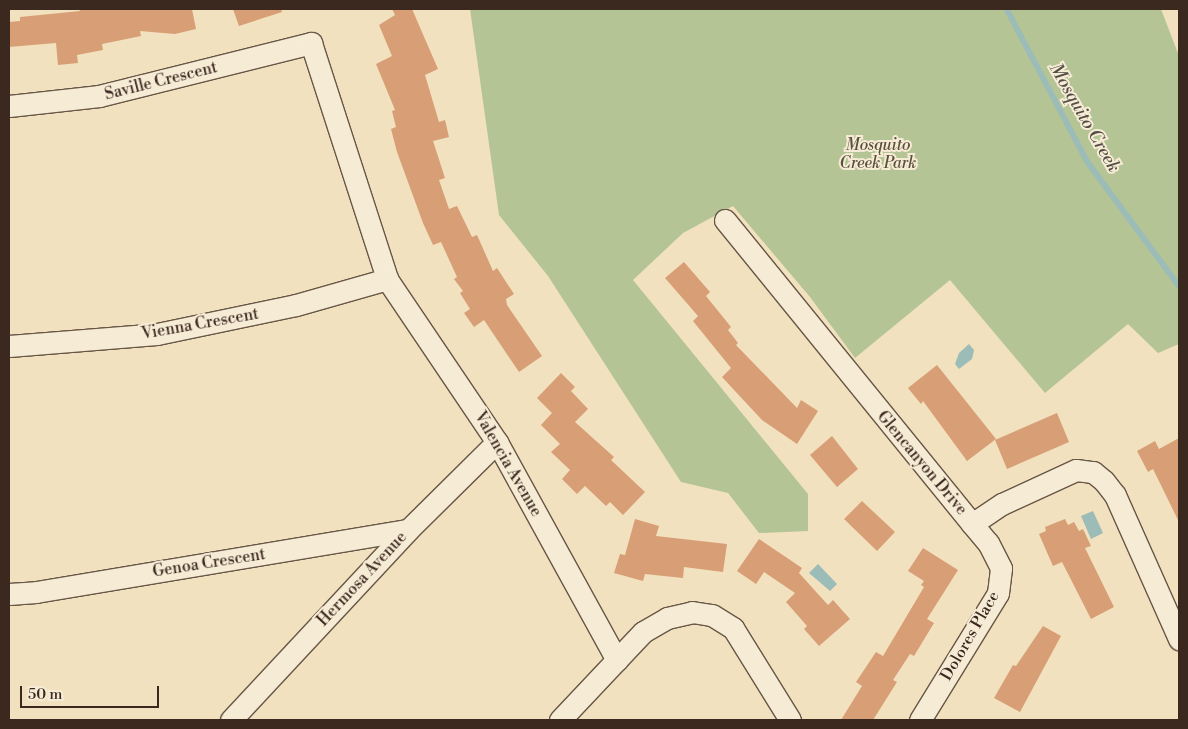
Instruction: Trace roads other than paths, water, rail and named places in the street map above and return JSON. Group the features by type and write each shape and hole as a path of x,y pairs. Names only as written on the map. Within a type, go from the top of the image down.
{"street":[{"name":"Saville Crescent","path":"9,106 99,96 311,43"},
{"name":"Valencia Avenue","path":"311,43 387,279 497,442 617,660"},
{"name":"Glencanyon Drive","path":"725,220 972,524 1002,504 1076,470 1093,472 1114,494 1179,638"},
{"name":"Vienna Crescent","path":"9,346 157,334 296,306 387,279"},
{"name":"Hermosa Avenue","path":"231,720 408,530 497,442"},
{"name":"Dolores Place","path":"920,720 998,593 1001,568 988,544 972,524"},
{"name":"Genoa Crescent","path":"9,594 36,592 408,530"},
{"path":"560,720 643,632 667,618 692,612 712,615 732,628 790,720"}],"water":[{"path":"969,344 974,350 972,359 959,369 955,364 959,353"},
{"path":"1093,511 1103,533 1091,539 1081,516"},
{"path":"818,564 837,584 830,591 809,573"}],"waterway":[{"name":"Mosquito Creek","path":"1007,9 1087,161 1179,286"}],"park label":[{"name":"Mosquito Creek Park","path":"878,154"}]}
